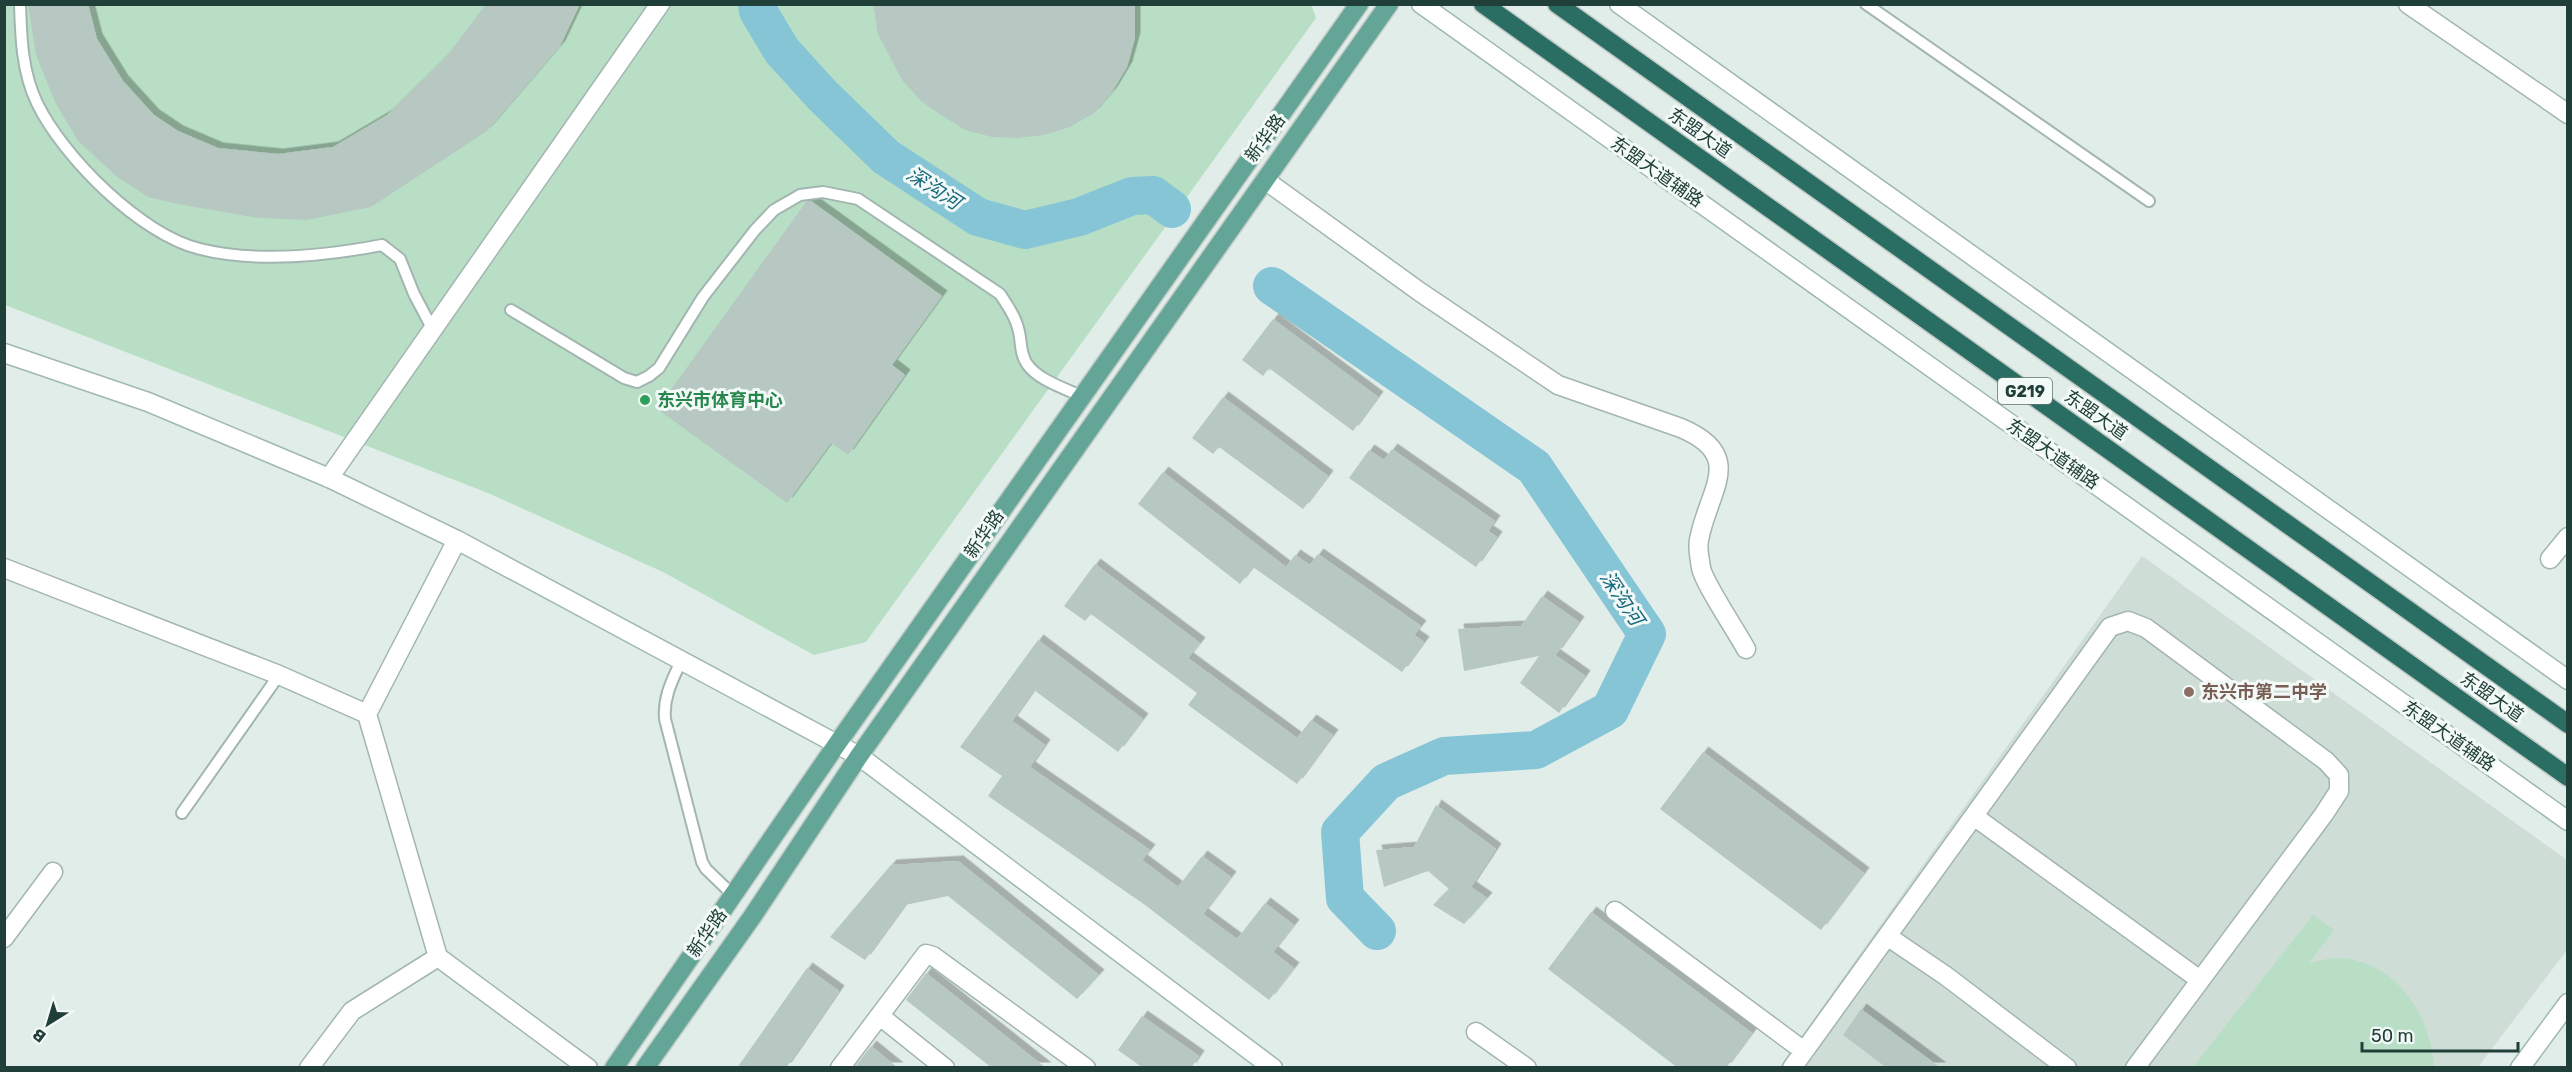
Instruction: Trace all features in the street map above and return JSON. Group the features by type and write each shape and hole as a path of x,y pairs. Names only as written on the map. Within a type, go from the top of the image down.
{"highway":[{"name":"东盟大道","path":"1483,4 2568,777"},
{"name":"东盟大道","path":"1557,4 2568,724"}],"main road":[{"name":"新华路","path":"614,1068 1080,396 1359,4"},
{"name":"新华路","path":"645,1068 752,917 859,756 1389,4"}],"street":[{"path":"329,478 660,4"},
{"name":"东盟大道辅路","path":"1421,4 2568,820"},
{"path":"1619,4 2568,680"},
{"path":"2408,4 2568,114"},
{"path":"1265,180 1420,292 1558,385 1681,428 1697,435 1711,446 1720,461 1719,475 1698,543 1702,572 1746,649"},
{"path":"4,353 148,402 329,478 457,540 859,756 1273,1068"},
{"path":"2550,559 2568,537"},
{"path":"457,540 367,714 438,957 588,1068"},
{"path":"4,568 279,675 367,714"},
{"path":"1792,1068 2110,627 2128,621 2146,628 2326,761 2339,776 2339,791 2329,806 2135,1068"},
{"path":"1974,817 2200,980"},
{"path":"4,938 53,872"},
{"path":"1615,910 1804,1051"},
{"path":"1887,936 1946,976 2067,1068"},
{"path":"840,1068 926,954 933,956 1080,1066"},
{"path":"309,1068 351,1011 438,957"},
{"path":"2520,1068 2568,1004"},
{"path":"879,1016 945,1068"},
{"path":"1476,1032 1527,1068"}],"lane":[{"path":"20,4 21,42 36,102 53,130 95,181 126,209 167,236 199,249 252,258 357,250 382,245 400,259 414,294 433,330"},
{"path":"639,36 651,4"},
{"path":"1866,4 2149,201"},
{"path":"511,310 624,378 637,382 659,368 703,297 755,230 774,210 800,195 823,192 858,199 1000,294 1012,311 1019,329 1019,345 1028,364 1038,374 1080,396"},
{"path":"682,659 667,692 664,704 665,719 702,862 706,870 734,896"},
{"path":"183,813 279,675"}],"shaded area":[{"name":"东兴市第二中学","path":"2142,556 2567,860 2567,950 2478,1067 1779,1068"}],"green space":[{"name":"东兴市体育中心","path":"1311,4 1316,18 866,642 814,655 663,572 488,493 5,305 5,5"},
{"path":"2313,915 2334,930 2309,963 2333,958 2357,961 2375,968 2392,979 2406,993 2426,1028 2434,1067 2193,1067"}],"building":[{"path":"28,4 88,4 97,39 123,81 154,115 178,131 218,148 278,154 333,147 387,115 447,56 486,4 580,4 560,46 487,131 371,207 307,220 258,218 178,204 148,197 116,176 78,141 55,102 36,55"},
{"path":"873,4 1135,4 1135,38 1127,67 1112,92 1094,113 1070,127 1044,135 1016,138 992,137 965,130 938,113 921,101 902,80 878,34"},
{"path":"811,201 942,296 892,365 905,375 848,455 831,443 787,503 657,409 806,202"},
{"path":"1273,319 1378,397 1353,431 1269,368 1263,376 1242,360"},
{"path":"1223,397 1328,476 1303,509 1219,447 1213,454 1192,438"},
{"path":"1392,449 1495,521 1488,531 1497,537 1476,567 1349,478 1369,450 1384,460"},
{"path":"1163,472 1286,567 1295,555 1310,565 1318,554 1421,626 1414,635 1424,642 1402,672 1253,567 1240,584 1138,504"},
{"path":"1095,564 1200,643 1188,658 1297,738 1311,720 1333,735 1297,784 1188,705 1197,693 1091,614 1085,621 1064,606"},
{"path":"1542,596 1579,622 1554,654 1585,676 1559,713 1520,683 1539,656 1464,671 1458,629 1521,626"},
{"path":"1038,640 1143,719 1118,752 1034,690 1012,721 1045,745 1030,767 1150,850 1142,860 1178,887 1202,856 1231,877 1203,914 1237,939 1265,903 1294,925 1273,952 1294,968 1269,1000 1145,905 988,796 1002,776 960,747"},
{"path":"1703,752 1864,873 1821,930 1660,809"},
{"path":"1436,805 1496,849 1471,887 1487,898 1464,924 1433,905 1449,889 1428,871 1384,887 1376,850 1414,847"},
{"path":"958,861 1099,975 1077,999 948,896 905,905 865,960 830,937 891,865"},
{"path":"1591,912 1752,1033 1726,1068 1678,1068 1548,969"},
{"path":"807,968 839,991 786,1068 737,1068"},
{"path":"926,973 1046,1068 992,1068 906,1000"},
{"path":"1861,1009 1941,1068 1887,1068 1843,1035"},
{"path":"1142,1016 1199,1056 1191,1068 1143,1068 1118,1050"},
{"path":"871,1046 898,1068 854,1068"}],"waterway":[{"name":"深沟河","path":"757,4 758,11 782,51 823,96 886,157 978,217 1025,230 1079,217 1132,196 1153,195 1172,209"},
{"name":"深沟河","path":"1272,286 1534,467 1647,634 1610,710 1536,750 1444,756 1386,782 1340,832 1345,898 1377,931"}],"place":[{"name":"东兴市体育中心","path":"645,400"},
{"name":"东兴市第二中学","path":"2189,692"}]}
